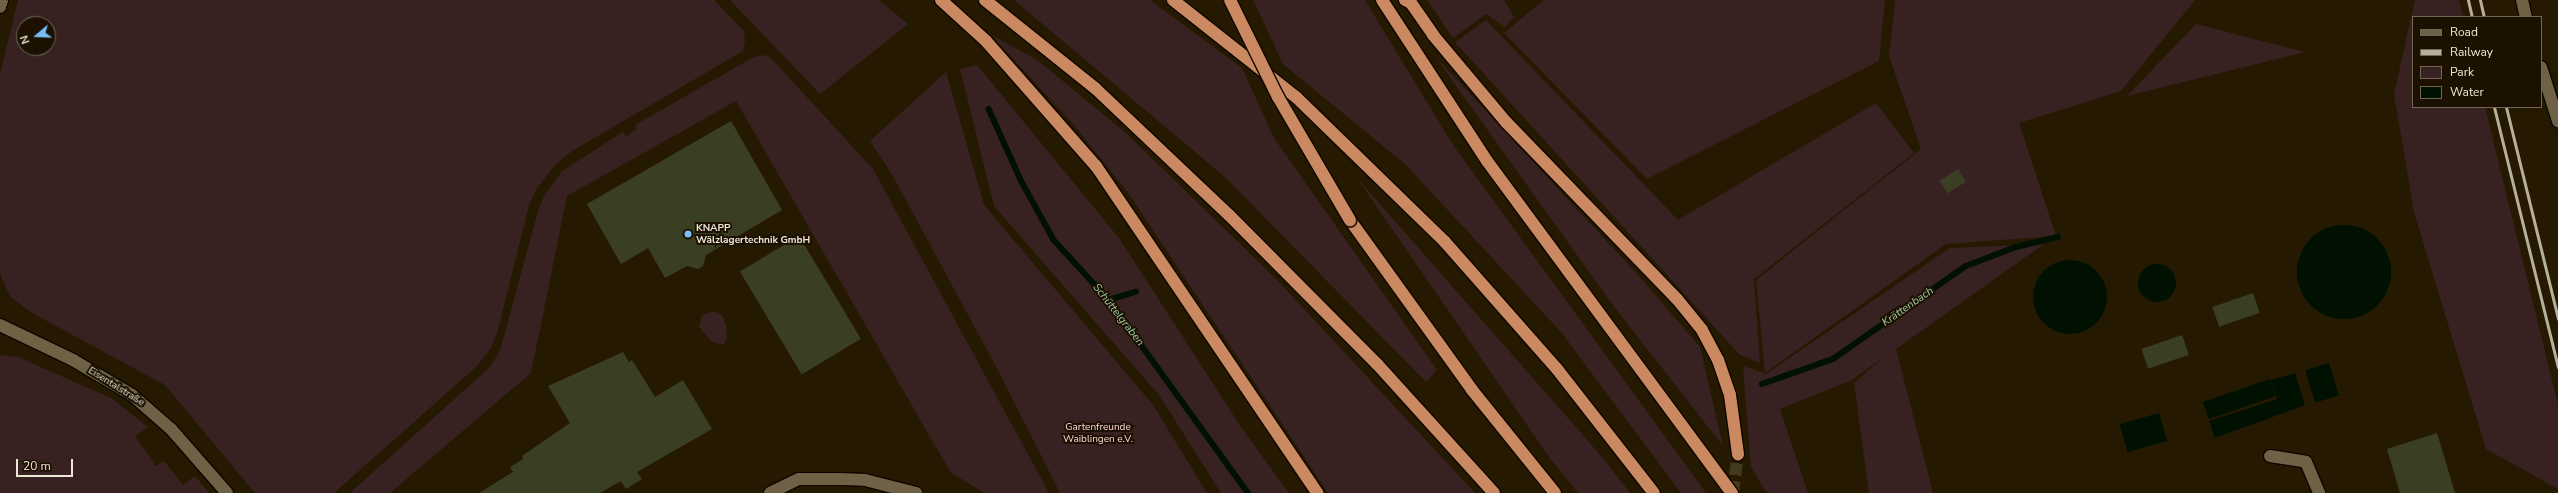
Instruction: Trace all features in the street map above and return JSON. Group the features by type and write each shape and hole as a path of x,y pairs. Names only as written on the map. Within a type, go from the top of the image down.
{"highway":[{"path":"941,0 986,41 1096,166 1317,493"},
{"path":"985,0 1096,89 1229,215 1377,364 1494,493"},
{"path":"1173,0 1296,97 1445,242 1557,369 1654,493"},
{"path":"1230,0 1278,97 1350,220 1459,372 1555,493"},
{"path":"1382,0 1486,161 1732,493"},
{"path":"1405,0 1411,3 1433,35 1506,122 1677,299 1702,330 1718,360 1730,395 1738,454"}],"street":[{"path":"0,7 2,0"},
{"path":"2522,0 2526,16"},
{"path":"2542,70 2558,121"},
{"name":"Eisentalstraße","path":"0,325 73,360 132,395 171,429 227,493"},
{"path":"2270,456 2306,462 2320,493"},
{"path":"770,493 799,479 840,479 865,480 916,493"}],"green space":[{"path":"18,0 714,0 744,31 745,41 743,51 572,151 554,166 537,188 529,205 497,333 491,348 477,366 334,493 255,493 165,385 32,313 11,297 0,273 0,74"},
{"path":"730,0 879,0 908,24 820,94"},
{"path":"1014,0 1150,0 1242,68 1274,138 1437,370 1426,382 1225,177"},
{"path":"1253,0 1365,0 1453,145 1706,493 1681,493 1561,332 1405,164 1283,64"},
{"path":"1427,0 1504,0 1514,17 1505,27 1486,14 1453,38"},
{"path":"1544,0 1885,0 1879,61 1647,179 1504,33"},
{"path":"1895,0 2195,0 2121,91 2019,123 2056,236 1946,244 1765,373 1756,280 1921,149 1889,56"},
{"path":"2415,0 2459,0 2463,16 2412,16 2412,108 2485,108 2558,405 2558,489 2486,449 2414,212 2394,94"},
{"path":"1486,20 1678,220 1876,103 1914,153 1754,279 1760,363 1740,355 1455,42"},
{"path":"2196,24 2305,52 2127,96"},
{"path":"991,35 1036,59 1126,133 1277,280 1475,493 1328,493 1129,194 1073,124"},
{"path":"762,55 770,57 873,169 1049,493 985,493 951,473 736,101 567,196 531,373 390,493 350,493 489,368 500,351 538,211 544,196 562,171 623,132 626,136 637,129 635,125 752,58"},
{"path":"1434,55 1639,276 1700,347 1723,446 1612,304"},
{"path":"977,65 1119,238 1241,427 1289,493 1221,493 1159,395 994,206 960,69"},
{"name":"Gartenfreunde Waiblingen e.V.","path":"946,72 984,205 1153,405 1207,493 1060,493 1000,374 893,176 870,141"},
{"path":"1357,178 1603,458 1630,493 1578,493 1549,457"},
{"path":"2044,244 1896,349 1933,493 1869,493 1854,383 1884,357 1852,380 1780,409 1808,493 1767,493 1751,467 1743,366 1766,374 1950,248"},
{"path":"714,311 722,315 726,325 727,340 723,345 712,342 699,327 702,315"},
{"path":"0,355 18,357 111,398 148,427 135,436 156,466 164,461 183,485 195,476 209,493 0,493"}],"water":[{"path":"2344,225 2362,229 2377,239 2387,254 2391,272 2387,290 2377,305 2362,315 2344,319 2326,315 2311,305 2301,290 2297,272 2301,254 2311,239 2326,229"},
{"path":"2070,260 2091,266 2101,276 2107,297 2101,318 2091,328 2070,334 2049,328 2039,318 2033,297 2039,276 2049,266"},
{"path":"2153,264 2161,264 2171,269 2175,276 2175,290 2171,297 2161,302 2153,302 2143,297 2141,294 2138,287 2138,279 2143,269 2146,267"},
{"path":"2329,363 2339,396 2315,403 2305,370"},
{"path":"2295,373 2305,405 2215,438 2209,421 2277,399 2271,380"},
{"path":"2270,379 2276,396 2209,419 2203,402"},
{"path":"2159,413 2167,441 2128,452 2120,424"}],"building":[{"path":"731,121 782,210 706,255 703,266 698,269 687,266 665,278 648,248 621,264 587,204"},
{"path":"1958,169 1966,182 1947,193 1939,181"},
{"path":"799,236 861,339 802,374 740,272"},
{"path":"2253,293 2260,313 2219,327 2212,307"},
{"path":"2182,335 2189,355 2148,369 2141,349"},
{"path":"623,352 629,362 632,360 655,397 683,380 712,429 637,472 642,479 626,489 621,481 600,493 479,493 513,472 510,467 523,459 522,456 570,423 548,386"},
{"path":"2437,433 2455,493 2400,493 2387,449"}],"waterway":[{"name":"Schüttelgraben","path":"989,109 1021,180 1054,240 1109,300 1248,493"},
{"name":"Krättenbach","path":"1762,384 1833,359 1966,266 2016,247 2058,237"},
{"name":"Krättenbach","path":"1109,300 1136,292"}],"tunnel":[{"path":"1733,493 1738,454"}],"railway":[{"path":"2468,0 2472,16"},
{"path":"2480,0 2484,16"},
{"path":"2494,108 2558,367"},
{"path":"2506,108 2558,319"}],"place":[{"name":"KNAPP Wälzlagertechnik GmbH","path":"688,234"}]}
